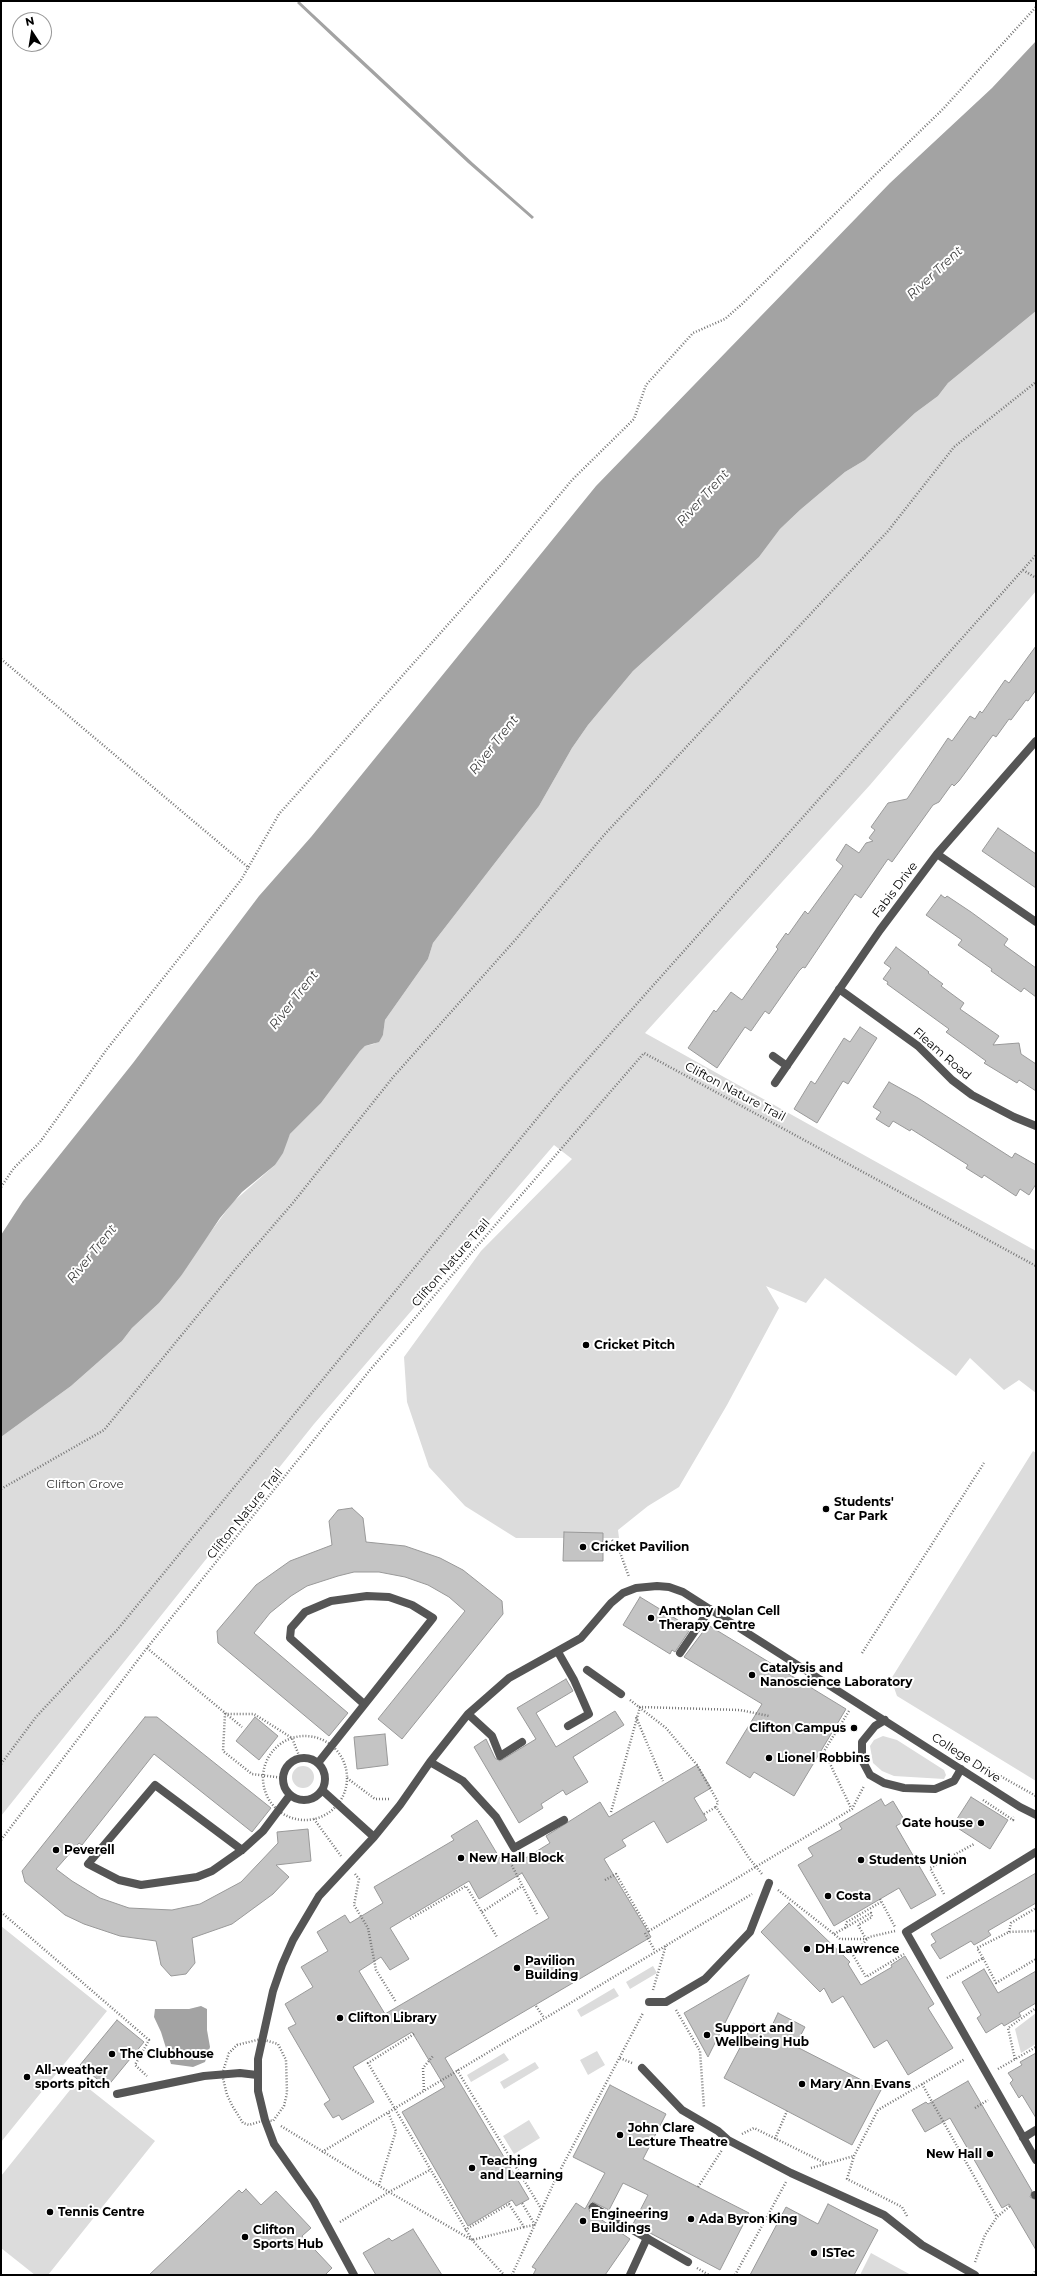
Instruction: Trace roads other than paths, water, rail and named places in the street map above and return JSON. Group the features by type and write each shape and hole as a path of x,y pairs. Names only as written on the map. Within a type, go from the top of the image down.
{"street":[{"name":"Fabis Drive","path":"775,1083 880,930 937,854 1036,741"},
{"path":"937,854 1036,922"},
{"name":"Fleam Road","path":"839,989 918,1046 952,1080 972,1095 1014,1117 1036,1126"},
{"path":"773,1056 787,1066"},
{"name":"College Drive","path":"558,1652 581,1638 611,1603 623,1593 636,1588 657,1586 669,1587 683,1592 1020,1807 1036,1815"},
{"path":"318,1762 433,1618 412,1605 389,1597 367,1596 331,1601 305,1612 291,1628 290,1638 364,1704"},
{"path":"680,1653 710,1609"},
{"path":"354,2275 314,2201 274,2144 265,2120 257,2075 261,2039 273,1991 290,1946 319,1896 374,1837 400,1805 430,1762 468,1714 509,1678 558,1652 574,1680 589,1714 568,1726"},
{"path":"587,1670 621,1694"},
{"path":"468,1714 492,1736 500,1756 522,1742"},
{"path":"884,1720 875,1726 862,1742 862,1760 870,1776 884,1783 904,1788 935,1789 954,1781 961,1769"},
{"path":"300,1758 309,1758 318,1762 325,1776 322,1790 313,1798 301,1800 290,1795 285,1787 283,1778 285,1769 291,1762 300,1758"},
{"path":"430,1762 463,1781 496,1817 514,1848 564,1820"},
{"path":"242,1850 155,1785 88,1864 119,1880 140,1885 197,1877 212,1871 242,1850 263,1831 290,1795"},
{"path":"322,1790 374,1837"},
{"path":"1036,1852 906,1932 1036,2160"},
{"path":"649,2002 666,2002 706,1979 750,1932 769,1883"},
{"path":"642,2068 682,2110 718,2131 728,2140 791,2173 884,2215 922,2245 973,2274"},
{"path":"117,2094 222,2074 257,2075"},
{"path":"1023,2138 1036,2130"},
{"path":"593,2207 688,2262"},
{"path":"630,2275 647,2238"}],"water":[{"path":"299,1 473,163 534,217 532,219 468,163 297,3"},
{"name":"River Trent","path":"1036,41 1036,311 948,383 938,396 915,413 865,460 845,472 800,510 780,529 759,557 633,671 588,725 572,748 539,806 433,943 428,959 385,1020 383,1035 379,1042 365,1046 360,1051 321,1103 290,1134 283,1153 275,1165 242,1192 220,1218 181,1276 159,1303 132,1328 122,1341 71,1386 1,1437 1,1235 23,1201 133,1063 259,896 311,837 596,486 890,183 992,88"},
{"path":"201,2006 207,2009 207,2030 210,2047 205,2062 193,2067 171,2064 161,2032 154,2017 155,2009 189,2009"}],"place":[{"name":"Cricket Pitch","path":"586,1345"},
{"name":"Students' Car Park","path":"826,1509"},
{"name":"Cricket Pavilion","path":"583,1547"},
{"name":"Anthony Nolan Cell Therapy Centre","path":"651,1618"},
{"name":"Catalysis and Nanoscience Laboratory","path":"752,1675"},
{"name":"Clifton Campus","path":"854,1728"},
{"name":"Lionel Robbins","path":"769,1758"},
{"name":"Gate house","path":"981,1823"},
{"name":"Peverell","path":"56,1850"},
{"name":"New Hall Block","path":"461,1858"},
{"name":"Students Union","path":"861,1860"},
{"name":"Costa","path":"828,1896"},
{"name":"DH Lawrence","path":"807,1949"},
{"name":"Pavilion Building","path":"517,1968"},
{"name":"Clifton Library","path":"340,2018"},
{"name":"Support and Wellbeing Hub","path":"707,2035"},
{"name":"The Clubhouse","path":"112,2054"},
{"name":"All-weather sports pitch","path":"27,2077"},
{"name":"Mary Ann Evans","path":"802,2084"},
{"name":"John Clare Lecture Theatre","path":"620,2135"},
{"name":"New Hall","path":"990,2154"},
{"name":"Teaching and Learning","path":"472,2168"},
{"name":"Tennis Centre","path":"50,2212"},
{"name":"Ada Byron King","path":"691,2219"},
{"name":"Engineering Buildings","path":"583,2221"},
{"name":"Clifton Sports Hub","path":"245,2237"},
{"name":"ISTec","path":"814,2253"}],"park label":[{"name":"Clifton Grove","path":"85,1484"}]}
